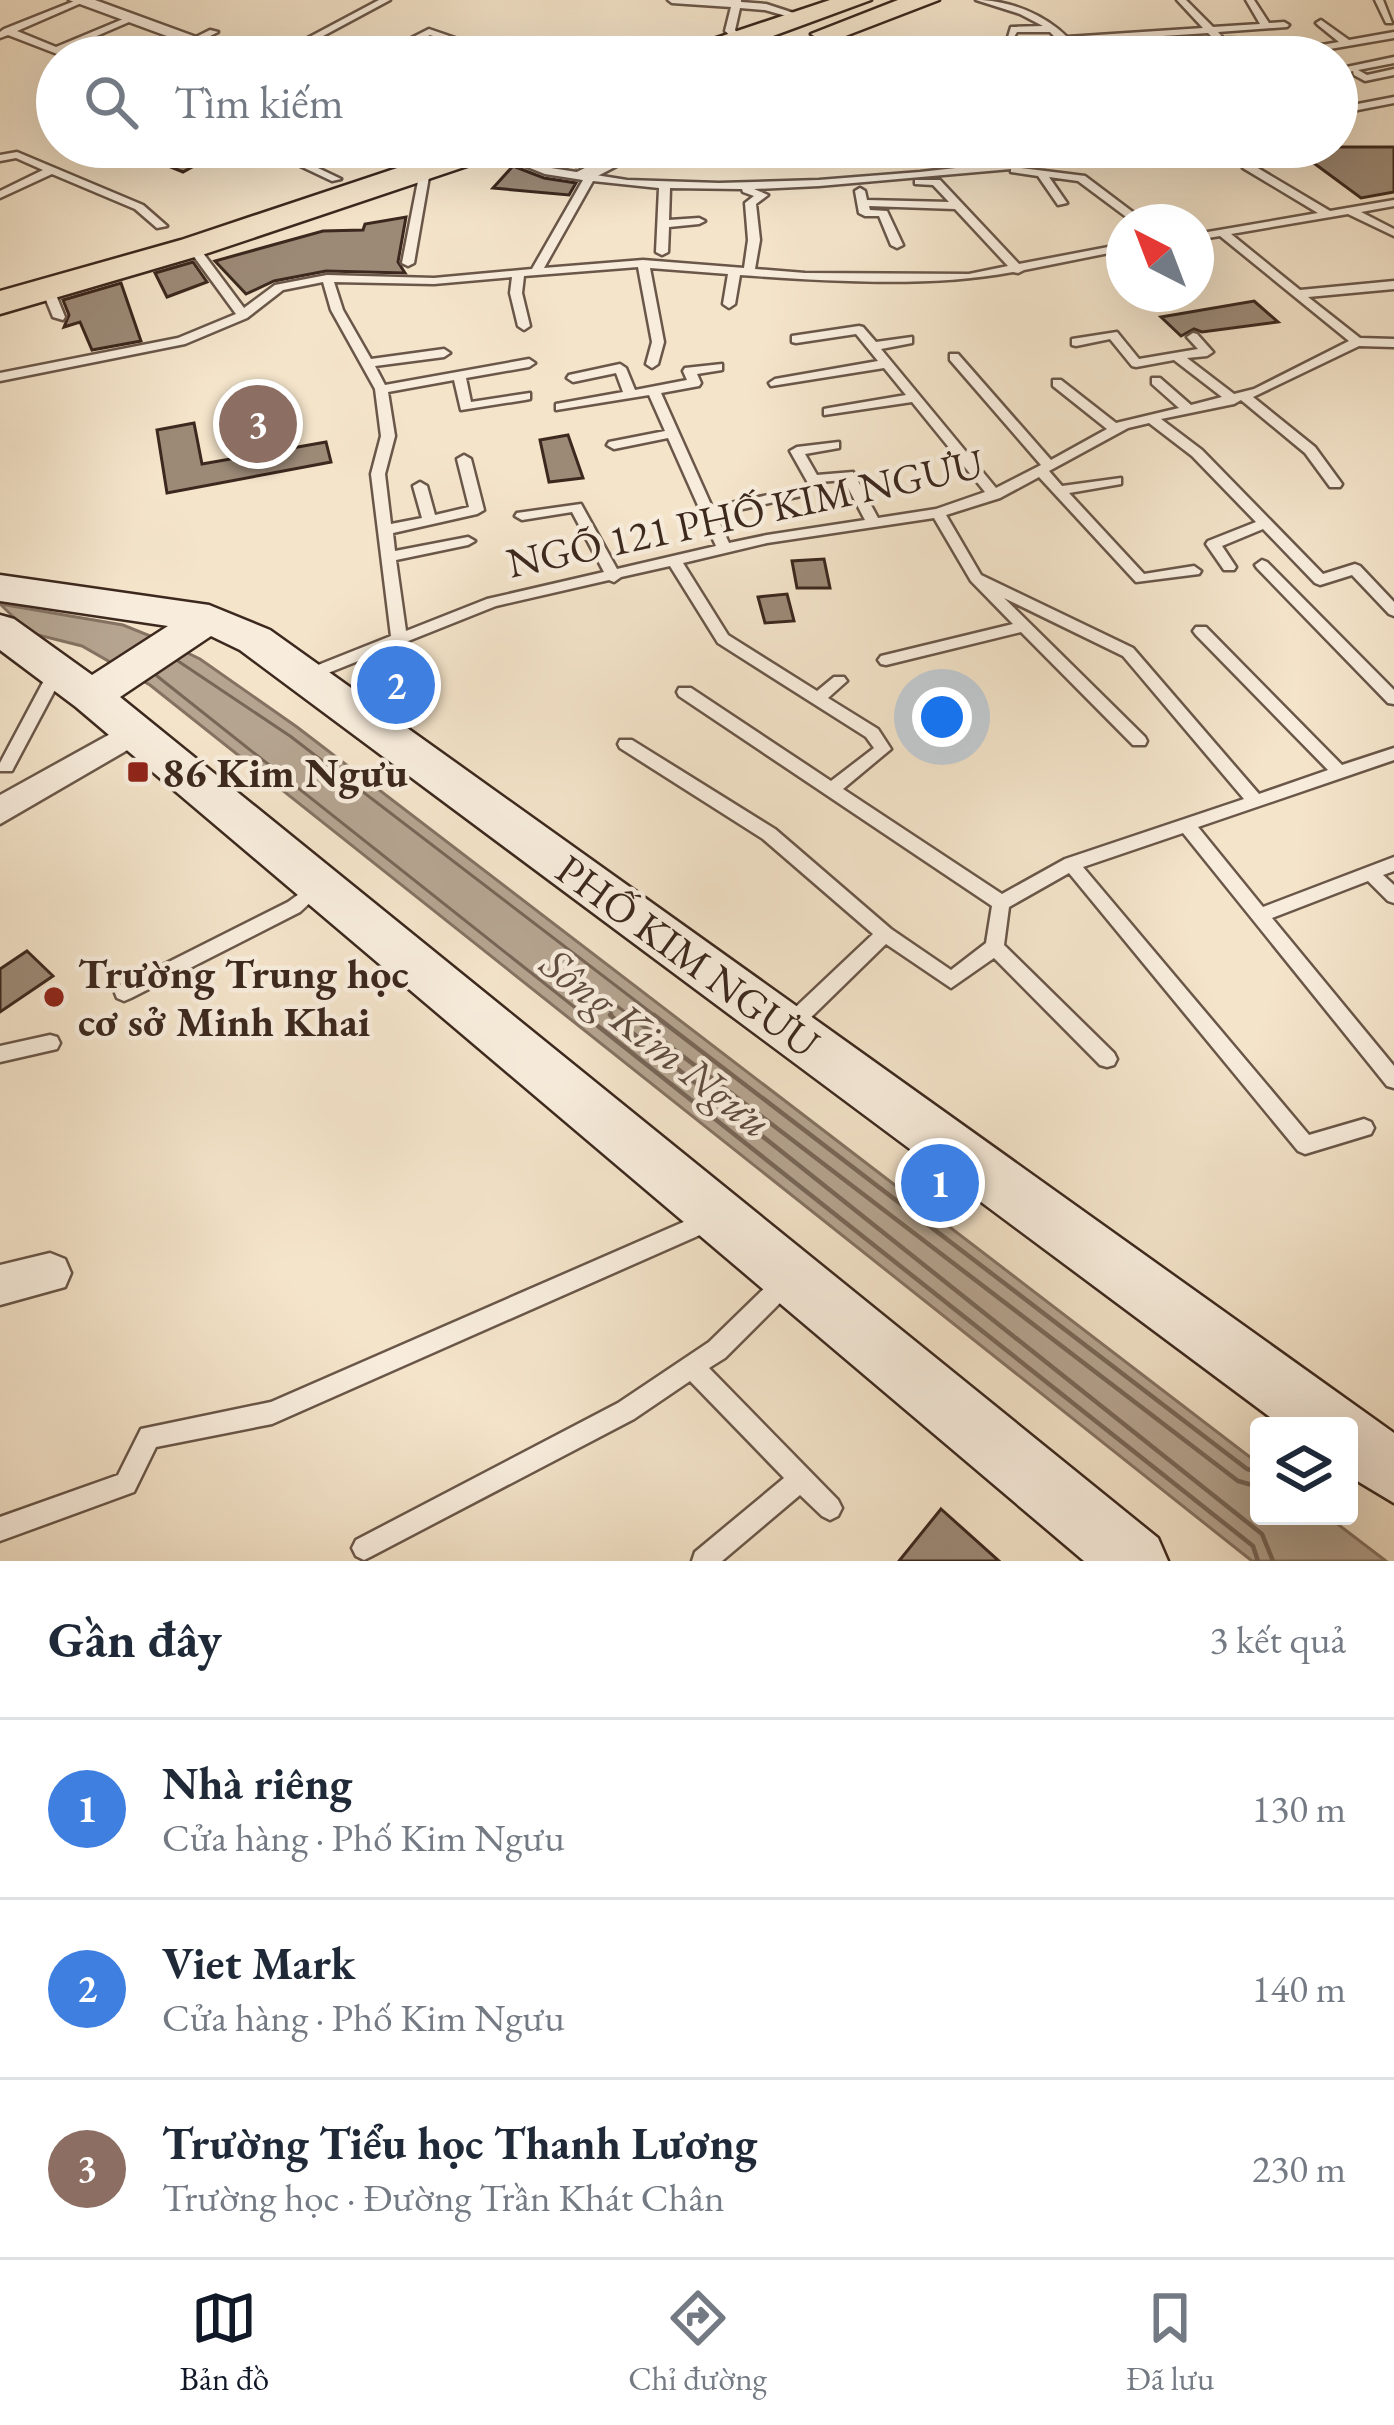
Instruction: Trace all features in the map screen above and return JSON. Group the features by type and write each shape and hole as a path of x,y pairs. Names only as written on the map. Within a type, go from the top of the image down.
{"main road":[{"path":"760,36 857,0"},
{"path":"784,36 925,0"},
{"path":"0,284 396,168"},
{"path":"225,221 340,185"},
{"path":"0,268 340,185"},
{"path":"0,303 54,303 340,185"},
{"name":"PHỐ KIM NGƯU","path":"0,588 197,626 308,676 1321,1417"},
{"path":"87,683 197,626"},
{"path":"3,636 87,683 132,733 317,888 1135,1561"},
{"path":"1358,1445 1394,1471"}],"street":[{"path":"80,1 178,36"},
{"path":"585,176 601,168"},
{"path":"0,811 132,733"},
{"path":"0,1286 50,1273"}],"lane":[{"path":"317,36 386,0"},
{"path":"672,0 736,2 804,18"},
{"path":"980,0 1022,8 1063,36"},
{"path":"1181,0 1215,36"},
{"path":"1250,0 1267,27"},
{"path":"1378,0 1389,21"},
{"path":"3,32 80,1"},
{"path":"728,36 736,2"},
{"path":"90,36 131,19"},
{"path":"1321,22 1338,36"},
{"path":"1149,36 1284,25"},
{"path":"1011,35 1014,29 1057,29"},
{"path":"3,32 36,43"},
{"path":"194,36 213,32"},
{"path":"1358,41 1394,35"},
{"path":"1381,37 1394,45"},
{"path":"1358,65 1394,60"},
{"path":"1365,78 1394,72"},
{"path":"1358,75 1394,97"},
{"path":"1358,106 1394,97"},
{"path":"0,158 17,155 36,163"},
{"path":"47,168 139,207 161,226"},
{"path":"310,168 340,185"},
{"path":"408,262 424,168"},
{"path":"540,168 665,185 897,176 972,168"},
{"path":"1008,168 1081,178 1116,204"},
{"path":"1250,168 1330,215"},
{"path":"0,195 52,170"},
{"path":"1041,172 1062,203"},
{"path":"537,270 585,176"},
{"path":"897,176 905,182 936,182 1018,270"},
{"path":"662,252 665,185"},
{"path":"728,185 763,194 750,202 754,240 729,304"},
{"path":"897,245 883,213 865,213 861,197 897,201 898,208 958,206"},
{"path":"1214,235 1394,203"},
{"path":"1351,211 1394,233"},
{"path":"663,224 699,221"},
{"path":"1224,234 1357,342"},
{"path":"193,247 243,315"},
{"path":"0,376 181,340 243,315 279,287 327,278 434,280 643,263 969,278 1106,251"},
{"path":"643,263 658,342 652,364"},
{"path":"519,272 516,293 524,326"},
{"path":"327,278 337,310 381,389 388,436 378,474 398,638"},
{"path":"1298,294 1394,285"},
{"path":"796,339 859,330 994,495"},
{"path":"1076,342 1113,335 1136,364 1207,352 1192,338"},
{"path":"872,346 908,340"},
{"name":"NGÕ 121 PHỐ KIM NGƯU","path":"308,676 492,602 725,550 938,513 994,495 1115,429 1239,398 1357,342 1394,343"},
{"path":"365,364 444,353"},
{"path":"1176,356 1310,450 1335,484"},
{"path":"953,357 1060,490 1141,579 1195,571"},
{"path":"381,389 529,363"},
{"path":"775,383 884,364"},
{"path":"561,406 695,383 689,370 718,367"},
{"path":"573,379 620,368 630,394"},
{"path":"459,376 466,407 525,396"},
{"path":"1156,381 1188,409"},
{"path":"1057,383 1115,429"},
{"path":"653,390 725,550"},
{"path":"830,412 913,398"},
{"path":"1150,417 1197,453 1320,580 1355,569 1394,611"},
{"path":"614,445 672,433"},
{"path":"834,446 797,451 813,480 848,475 874,523"},
{"path":"385,530 477,510 464,459"},
{"path":"1060,490 1116,481"},
{"path":"420,486 430,520"},
{"path":"708,512 801,492"},
{"path":"522,516 576,506 614,577"},
{"path":"938,513 976,578 1139,741"},
{"path":"1229,567 1213,544 1264,524"},
{"path":"388,557 468,541"},
{"path":"676,562 723,639 872,733 883,749 831,790"},
{"path":"1262,565 1394,699"},
{"path":"976,578 1128,652 1256,801"},
{"path":"886,660 1021,627"},
{"path":"1201,631 1339,772"},
{"path":"818,699 839,681"},
{"path":"7,767 87,683"},
{"path":"686,692 1001,903"},
{"path":"626,744 769,834 885,934 951,980 995,947 1001,903"},
{"path":"1001,903 1071,864 1394,754"},
{"path":"1186,825 1394,1080"},
{"path":"1071,864 1305,1145 1364,1128"},
{"path":"1258,916 1394,864"},
{"path":"1370,874 1394,896"},
{"path":"124,993 294,907 317,888"},
{"path":"787,1029 885,934"},
{"path":"995,947 1107,1059"},
{"path":"0,1054 50,1043"},
{"path":"0,1529 125,1484 149,1437 272,1413 718,1217"},
{"path":"364,1548 626,1411 718,1350 792,1276"},
{"path":"692,1367 830,1508"},
{"path":"704,1561 802,1478"}],"water":[{"name":"Sông Kim Ngưu","path":"0,604 123,625 200,659 297,727 1250,1457 1250,1525 1339,1525 1386,1561 1252,1561 150,685 82,646 30,633"}],"building":[{"path":"1358,147 1394,147 1394,192 1361,198 1320,168 1358,168"},
{"path":"511,168 576,183 569,195 493,188"},
{"path":"406,217 398,262 405,273 326,271 274,281 246,294 215,261 323,231 363,230 365,224"},
{"path":"193,262 207,282 167,297 155,273"},
{"path":"121,283 141,341 92,350 80,322 64,327 69,315 63,300"},
{"path":"1254,301 1278,322 1202,332 1194,329 1181,336 1161,317 1214,312 1214,308"},
{"path":"194,423 202,464 326,442 331,462 167,493 157,430"},
{"path":"568,435 583,478 549,482 540,440"},
{"path":"824,559 830,588 797,588 792,561"},
{"path":"787,594 794,621 765,623 758,597"},
{"path":"27,951 53,976 0,1012 0,969"},
{"path":"941,1509 999,1561 899,1561"}],"place":[{"name":"Trường Tiểu học Thanh Lương","path":"258,424"},
{"name":"Viet Mark","path":"396,685"},
{"name":"86 Kim Ngưu","path":"138,772"},
{"name":"Trường Trung học cơ sở Minh Khai","path":"54,997"},
{"name":"Nhà riêng","path":"940,1183"}]}
